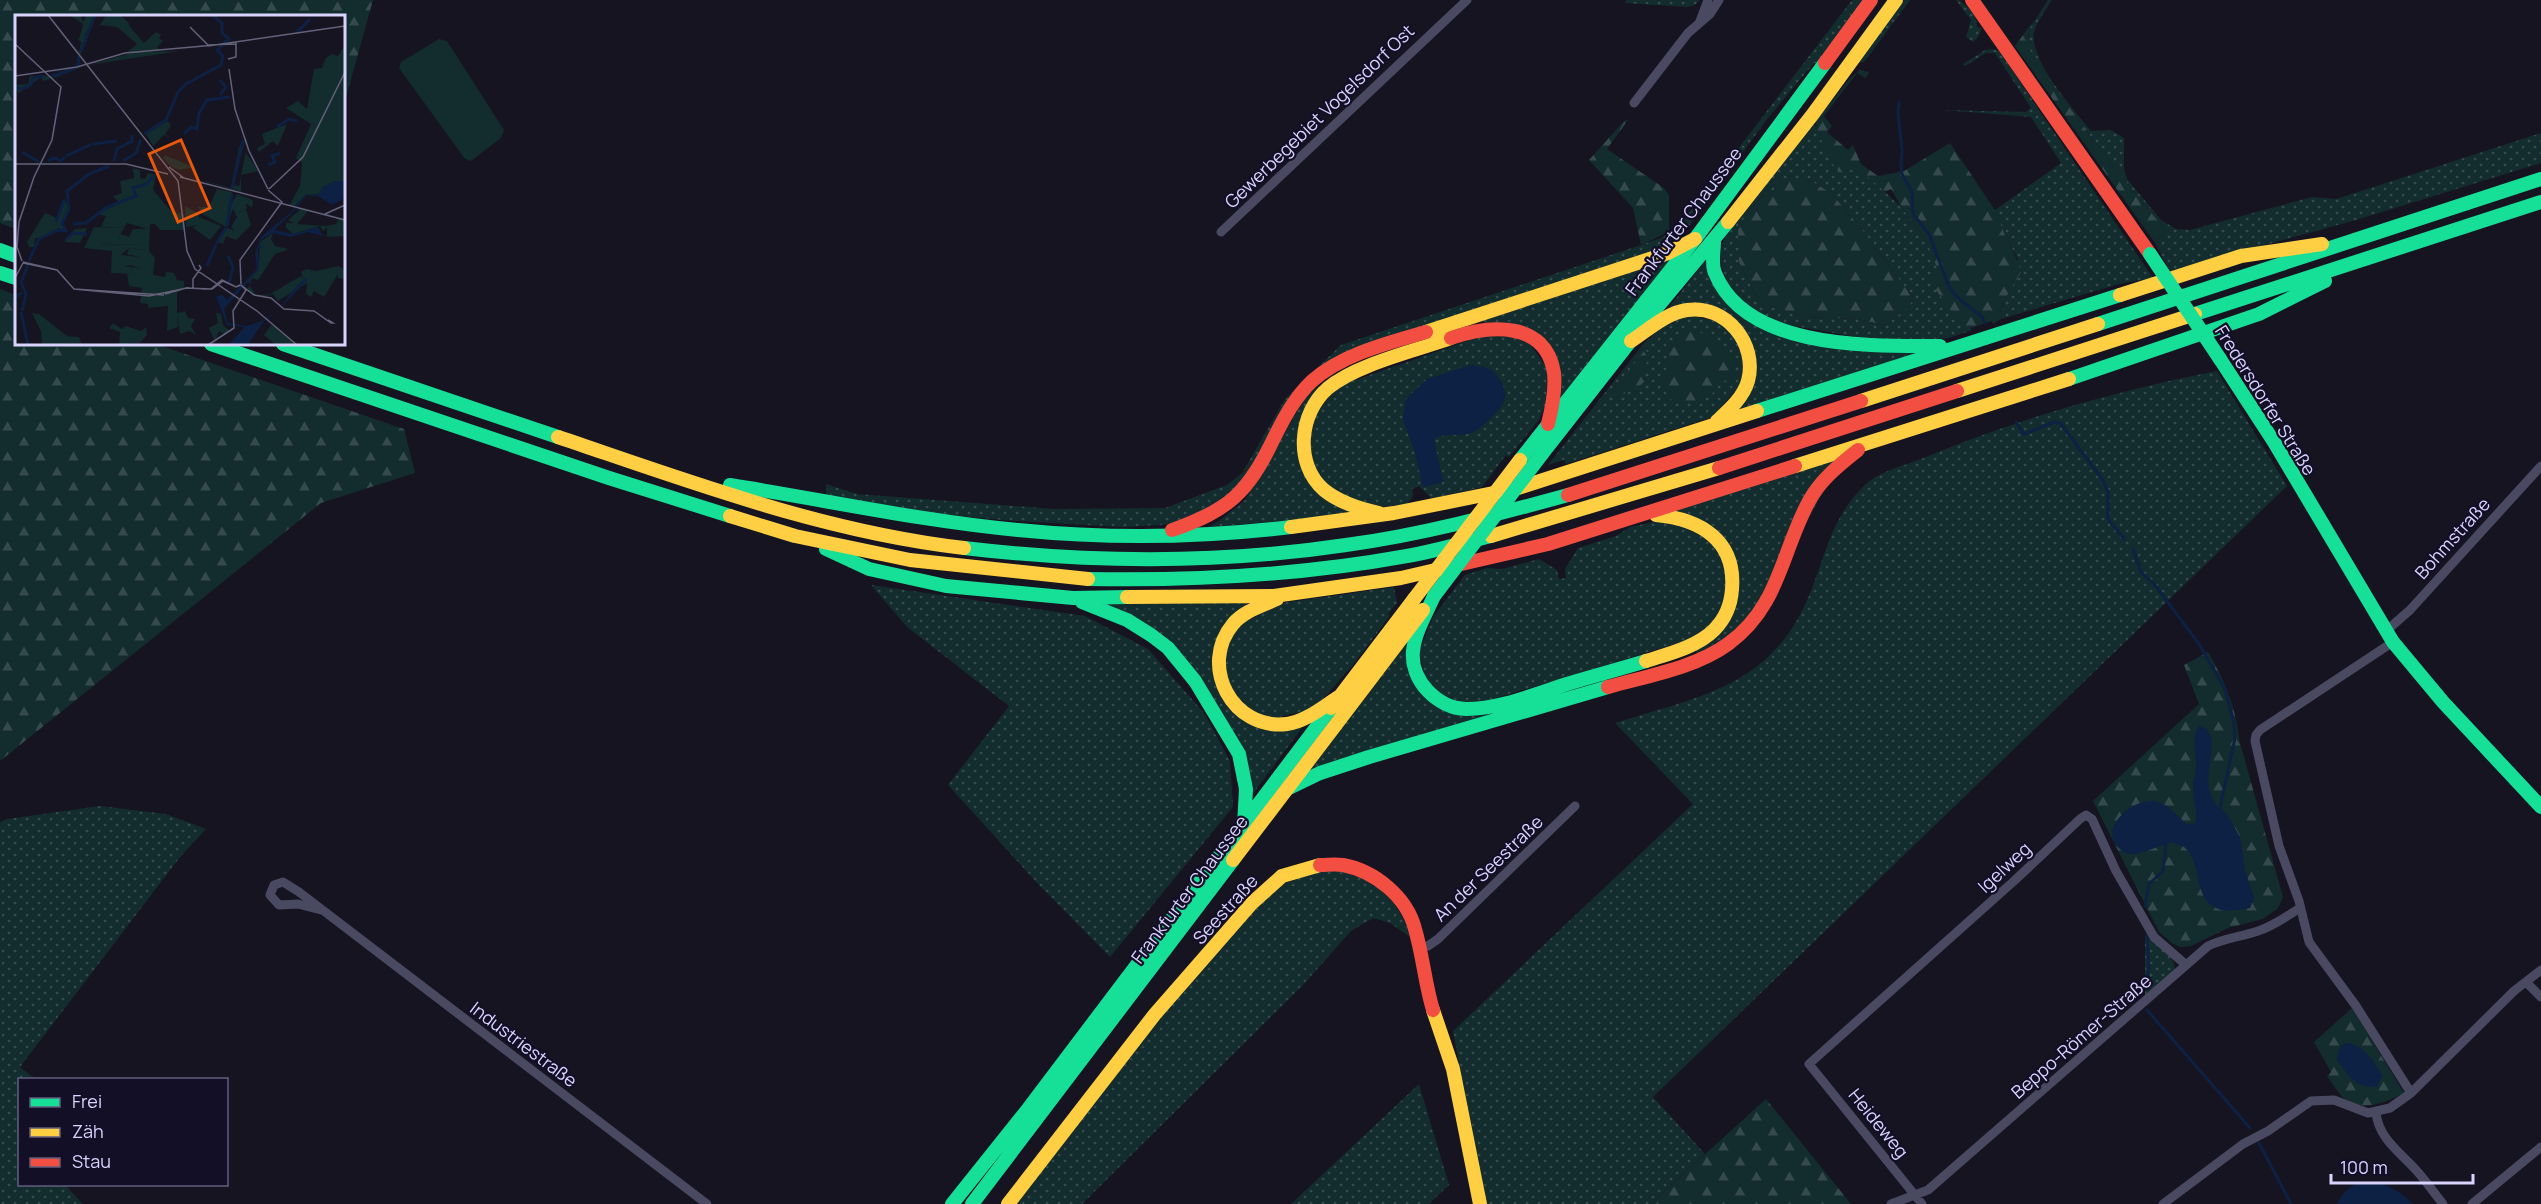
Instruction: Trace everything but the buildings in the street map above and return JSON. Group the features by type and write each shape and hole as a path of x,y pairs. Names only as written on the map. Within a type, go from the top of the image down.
{"main road":[{"name":"Frankfurter Chaussee","path":"952,1204 1028,1109 1520,460 1695,239 1871,0"},
{"name":"Frankfurter Chaussee","path":"972,1204 1542,454 1714,241 1813,114 1896,0"},
{"name":"Fredersdorfer Straße","path":"1972,0 2150,254 2220,359 2274,442 2390,637 2443,702 2541,807"},
{"path":"286,345 794,514 928,544 1085,559 1185,558 1291,552 1403,536 1564,496 2370,237 2541,179"},
{"path":"214,345 609,478 795,536 910,560 1016,573 1090,579 1262,574 1407,556 1520,530 2541,202"},
{"path":"681,478 801,495 935,520 1019,530 1099,535 1159,535 1306,527 1389,515 1518,488 1956,345 2241,256 2370,237"},
{"path":"1159,535 1210,515 1227,505 1245,488 1260,466 1294,401 1313,380 1334,366 1379,348 1668,253 1695,239"},
{"path":"1714,241 1714,272 1723,291 1748,313 1778,330 1808,339 1956,345"},
{"path":"0,250 15,256"},
{"path":"795,536 869,568 946,586 1073,598 1190,598 1288,594 1401,578 1487,560 1548,544 2050,386 2259,314 2378,255"},
{"path":"0,273 15,278"},
{"path":"1631,341 1672,314 1689,309 1716,314 1742,334 1748,348 1751,369 1748,383 1731,408 1711,426"},
{"path":"1389,515 1349,507 1335,499 1320,488 1310,474 1305,460 1303,444 1305,427 1311,410 1319,398 1332,386 1353,373 1447,340 1490,328 1510,329 1528,335 1539,344 1552,365 1554,393 1548,424"},
{"path":"1289,788 1320,773 1369,757 1662,671 1726,646 1749,627 1765,607 1780,577 1809,502 1836,469 1868,443"},
{"path":"1434,596 1413,649 1413,665 1428,692 1450,707 1482,708 1697,643 1712,632 1724,618 1730,605 1734,585 1729,557 1710,531 1691,520 1673,516 1643,515"},
{"path":"1288,594 1244,615 1225,633 1217,660 1222,689 1238,710 1249,718 1269,724 1288,724 1340,696"},
{"path":"1073,598 1141,628 1178,658 1239,754 1244,768 1247,804 1244,825"},
{"name":"Seestraße","path":"1008,1204 1155,1014 1252,903 1282,876 1319,865 1342,865 1363,871 1387,886 1404,905 1415,927 1429,997 1453,1069 1480,1204"}],"street":[{"name":"Gewerbegebiet Vogelsdorf Ost","path":"1221,232 1467,0"},
{"path":"1699,23 1708,0"},
{"path":"1634,103 1680,43 1710,14 1719,0"},
{"name":"Bohmstraße","path":"2300,908 2279,846 2256,735 2390,637 2409,610 2541,466"},
{"name":"An der Seestraße","path":"1420,948 1438,939 1575,806"},
{"name":"Igelweg","path":"1809,1064 2086,815 2092,819 2116,871 2154,937 2185,964"},
{"name":"Industriestraße","path":"321,910 298,904 279,905 270,895 274,885 283,882 321,910 707,1204"},
{"path":"2300,908 2309,942 2356,1006 2411,1092"},
{"name":"Beppo-Römer-Straße","path":"1891,1204 1928,1190 2208,946 2223,939 2256,932 2273,925 2300,908"},
{"path":"2163,1204 2243,1144 2268,1131 2311,1101 2334,1100 2358,1111 2376,1113 2390,1107 2411,1092 2541,970"},
{"path":"2526,982 2541,997"},
{"name":"Heideweg","path":"1809,1064 1922,1204"},
{"path":"2376,1113 2377,1122 2389,1143 2418,1172 2443,1204"},
{"path":"2472,1204 2541,1147"}],"green space":[{"path":"0,0 373,0 345,101 345,15 15,15 15,229 0,223"},
{"path":"1626,0 1700,0 1695,5 1687,7 1625,3"},
{"path":"1852,0 1865,0 1817,64 1814,63 1768,118 1689,226 1658,250 1330,361 1245,480 1225,502 1176,524 1123,527 1014,521 903,511 826,497 826,484 857,494 1054,509 1165,508 1227,485 1242,473 1285,399 1341,345 1661,238 1678,227"},
{"path":"1904,0 1910,0 1865,61 1853,65"},
{"path":"1956,0 1969,9 1976,18 1977,27 1982,28 1973,42 1966,37 1971,20"},
{"path":"2048,0 2052,0 2034,32 2034,44 2045,70 2091,131 2111,130 2124,138 2124,169 2127,179 2161,220 2176,229 2190,230 2312,197 2336,199 2541,133 2541,163 2356,220 2170,271 2155,243 2166,231 2109,161 2036,62 2027,45 2030,28"},
{"path":"2034,20 2028,41 2036,62 2109,161 2166,231 2155,243 2015,46"},
{"path":"439,39 447,41 504,130 501,138 471,161 465,159 399,68 401,62"},
{"path":"1985,50 1999,51 2153,278 2119,284 2001,319 2005,296 2018,259 2001,229 1995,210 2061,163 2031,117 1943,110 2026,112 2031,108 1995,53 1986,53 1965,66 1963,64"},
{"path":"1860,70 1869,72 1866,78 1857,73 1824,116 1832,126 1827,132 1848,150 1853,145 1861,164 1878,176 1904,171 1950,143 1999,216 2021,272 2002,304 2001,319 1993,324 1992,321 1971,328 1971,331 1967,332 1933,286 1933,276 1938,270 1925,238 1891,189 1885,192 1858,168 1842,173 1828,157 1815,122 1850,78"},
{"path":"1628,120 1607,149 1664,188 1669,195 1669,232 1641,245 1633,208 1589,160 1624,121"},
{"path":"1810,122 1902,208 1925,238 1967,332 1940,339 1902,340 1827,335 1784,326 1758,313 1731,287 1722,266 1723,241","holes":["1780,179 1811,181 1831,193 1860,227 1913,298 1909,307 1885,325 1857,319 1806,317 1768,305 1755,294 1739,262 1746,214 1766,194 1773,193"]},
{"path":"1780,179 1811,181 1831,193 1860,227 1913,298 1909,307 1885,325 1857,319 1806,317 1768,305 1755,294 1739,262 1738,230 1746,214 1766,194 1773,193"},
{"path":"1671,259 1556,405 1554,355 1482,321"},
{"path":"1705,261 1744,317 1930,350 1732,415 1748,397 1742,327 1667,310"},
{"path":"0,289 15,295 15,345 159,345 404,429 415,473 321,503 0,761"},
{"path":"1690,314 1719,321 1741,343 1743,382 1712,417 1566,464 1564,460 1548,465 1644,343 1665,325"},
{"path":"1686,329 1694,329 1727,347 1735,369 1733,378 1720,384 1708,397 1694,402 1670,399 1662,377 1672,358 1664,352 1667,344 1674,343"},
{"path":"1490,333 1528,341 1549,371 1545,406 1539,420 1509,457 1506,455 1482,487 1432,499 1419,486 1412,489 1413,496 1407,504 1389,506 1362,505 1345,499 1329,489 1310,461 1312,418 1316,410 1341,385"},
{"path":"1645,350 1650,354 1643,372 1644,382 1617,396 1608,396"},
{"path":"2217,371 2287,486 1653,1097 1705,1154 1650,1204 1484,1204 1453,1031 1693,804 1615,723 1708,693 1734,681 1758,666 1779,646 1797,619 1813,586 1838,520 1869,481 1891,470 2030,419 2104,397"},
{"path":"1319,384 1314,396 1303,469 1367,514 1208,527 1245,500 1305,398"},
{"path":"1844,454 1765,598 1738,630 1697,654 1696,648 1719,631 1734,553 1668,510"},
{"path":"1663,520 1692,526 1718,547 1729,585 1720,615 1695,638 1480,703 1464,704 1442,695 1425,678 1419,651 1433,617 1465,575 1487,568 1502,569 1539,559 1557,570 1559,579 1566,578 1565,569 1578,548 1616,536 1630,527"},
{"path":"871,585 1085,616 1148,649 1204,713 1230,761 1233,807 1110,957 1038,884 948,785 1009,706 907,627"},
{"path":"1394,587 1397,603 1388,614 1390,616 1353,665 1314,709 1267,720 1234,699 1222,660 1237,626 1282,603"},
{"path":"1251,600 1221,631 1226,705 1302,728 1252,795 1195,673 1098,603"},
{"path":"1409,636 1412,681 1483,712 1485,717 1304,776"},
{"path":"2208,652 2232,705 2239,739 2283,897 2278,908 2263,919 2228,928 2191,946 2180,947 2159,932 2093,801 2199,704 2184,665"},
{"path":"100,806 166,814 206,829 180,857 20,1067 34,1078 18,1078 18,1186 66,1186 83,1204 0,1204 0,822 7,819"},
{"path":"1338,870 1363,879 1384,893 1400,913 1410,937 1390,923 1373,918 1351,931 1303,985 1082,1204 1013,1204 1171,1001 1245,919 1282,884 1313,871"},
{"path":"2145,935 2170,956 2175,966 2174,971 2145,997"},
{"path":"2352,1008 2404,1093 2377,1104 2355,1105 2343,1097 2327,1076 2331,1072 2314,1042"},
{"path":"1419,1084 1449,1185 1429,1204 1291,1204"},
{"path":"1766,1099 1851,1204 1650,1204"}],"water":[{"path":"1471,365 1487,368 1496,375 1504,387 1504,401 1495,413 1475,431 1434,439 1443,482 1423,487 1415,453 1403,419 1406,399 1427,379"},
{"path":"2199,726 2207,729 2212,740 2208,782 2210,794 2216,805 2227,814 2240,837 2245,870 2254,898 2250,908 2224,911 2211,905 2201,890 2194,863 2184,847 2171,842 2131,854 2119,848 2113,837 2113,829 2122,815 2145,801 2162,804 2186,824 2195,823 2194,741"},
{"path":"2345,1043 2357,1046 2372,1059 2382,1076 2377,1087 2358,1083 2337,1060 2339,1049"},
{"path":"2367,1182 2392,1188 2413,1204 2337,1204 2349,1188"}],"waterway":[{"path":"1899,102 1901,167 1902,174 1912,192 1913,214 1929,234 1949,287 1957,297 1982,317 1985,323"},
{"path":"2016,422 2024,434 2054,422 2061,424 2102,479 2108,492 2108,519 2124,539"},
{"path":"2133,549 2141,572 2155,585 2199,644 2225,689 2234,723 2235,738 2220,808"},
{"path":"2145,906 2149,884 2163,871 2166,843"},
{"path":"2146,987 2149,968 2147,936"},
{"path":"2147,1010 2250,1128"},
{"path":"2259,1143 2291,1204"}],"traffic: fast":[{"path":"1520,460 1695,239 1825,63"},
{"path":"2098,324 2541,179"},
{"path":"2195,314 2541,202"},
{"path":"1542,454 1654,311 1728,222"},
{"path":"1714,241 1715,273 1731,298 1754,317 1782,330 1813,338 1847,343 1940,346"},
{"path":"0,250 15,256"},
{"path":"2150,254 2220,359"},
{"path":"0,273 15,278"},
{"path":"2069,379 2259,314 2325,281"},
{"path":"1757,411 2120,295"},
{"path":"214,345 609,478 730,516"},
{"path":"286,345 558,437"},
{"path":"2220,359 2274,442 2393,642 2443,702 2541,807"},
{"path":"1434,596 1542,454"},
{"path":"730,485 946,521 1052,533 1154,536 1291,527"},
{"path":"964,548 1107,559 1251,556 1402,536 1568,495"},
{"path":"1088,579 1208,578 1328,568 1407,556 1491,536"},
{"path":"826,549 869,569 946,586 1073,598 1127,597"},
{"path":"1434,596 1416,637 1413,662 1421,682 1445,704 1466,709 1504,704 1646,661"},
{"path":"1082,602 1127,620 1151,635 1168,648 1195,681 1239,754 1246,789 1244,825"},
{"path":"1289,788 1320,773 1369,757 1608,687"},
{"path":"952,1204 1028,1109 1331,708"},
{"path":"972,1204 1233,860"}],"traffic: slow":[{"path":"1728,222 1813,114 1896,0"},
{"path":"1426,332 1668,253 1695,239"},
{"path":"2120,295 2241,256 2322,244"},
{"path":"1631,341 1665,318 1687,310 1714,313 1736,329 1748,353 1750,367 1748,381 1743,393 1717,421"},
{"path":"1957,391 2195,314"},
{"path":"1861,401 2098,324"},
{"path":"1379,513 1337,499 1314,479 1304,453 1306,424 1311,411 1318,398 1340,379 1370,365 1451,338"},
{"path":"1795,466 2069,379"},
{"path":"1291,527 1394,513 1518,488 1757,411"},
{"path":"558,437 708,488 809,518 860,530 964,548"},
{"path":"1414,599 1520,460"},
{"path":"1491,536 1719,468"},
{"path":"1646,661 1682,649 1707,636 1718,626 1724,616 1729,606 1732,589 1732,572 1728,557 1712,535 1687,521 1656,515"},
{"path":"730,516 795,536 910,560 1088,579"},
{"path":"1127,597 1274,596 1401,578 1457,565"},
{"path":"1277,599 1242,616 1233,624 1223,641 1219,658 1220,676 1227,692 1237,707 1251,717 1268,723 1287,724 1315,713 1340,696"},
{"path":"1331,708 1414,599"},
{"path":"1233,860 1423,610"},
{"path":"1008,1204 1155,1014 1252,903 1282,876 1320,865"},
{"path":"1433,1010 1453,1069 1480,1204"}],"traffic: jam":[{"path":"1825,63 1871,0"},
{"path":"1972,0 2150,254"},
{"path":"1451,338 1498,329 1528,335 1540,343 1549,356 1554,373 1554,392 1548,424"},
{"path":"1172,530 1208,515 1235,497 1255,473 1290,408 1312,381 1352,357 1381,345 1426,332"},
{"path":"1719,468 1957,391"},
{"path":"1568,495 1861,401"},
{"path":"1608,687 1701,659 1728,644 1745,629 1769,597 1799,522 1813,495 1830,474 1858,450"},
{"path":"1457,565 1548,544 1795,466"},
{"path":"1320,865 1340,865 1367,873 1388,887 1405,906 1415,929 1433,1010"}]}
